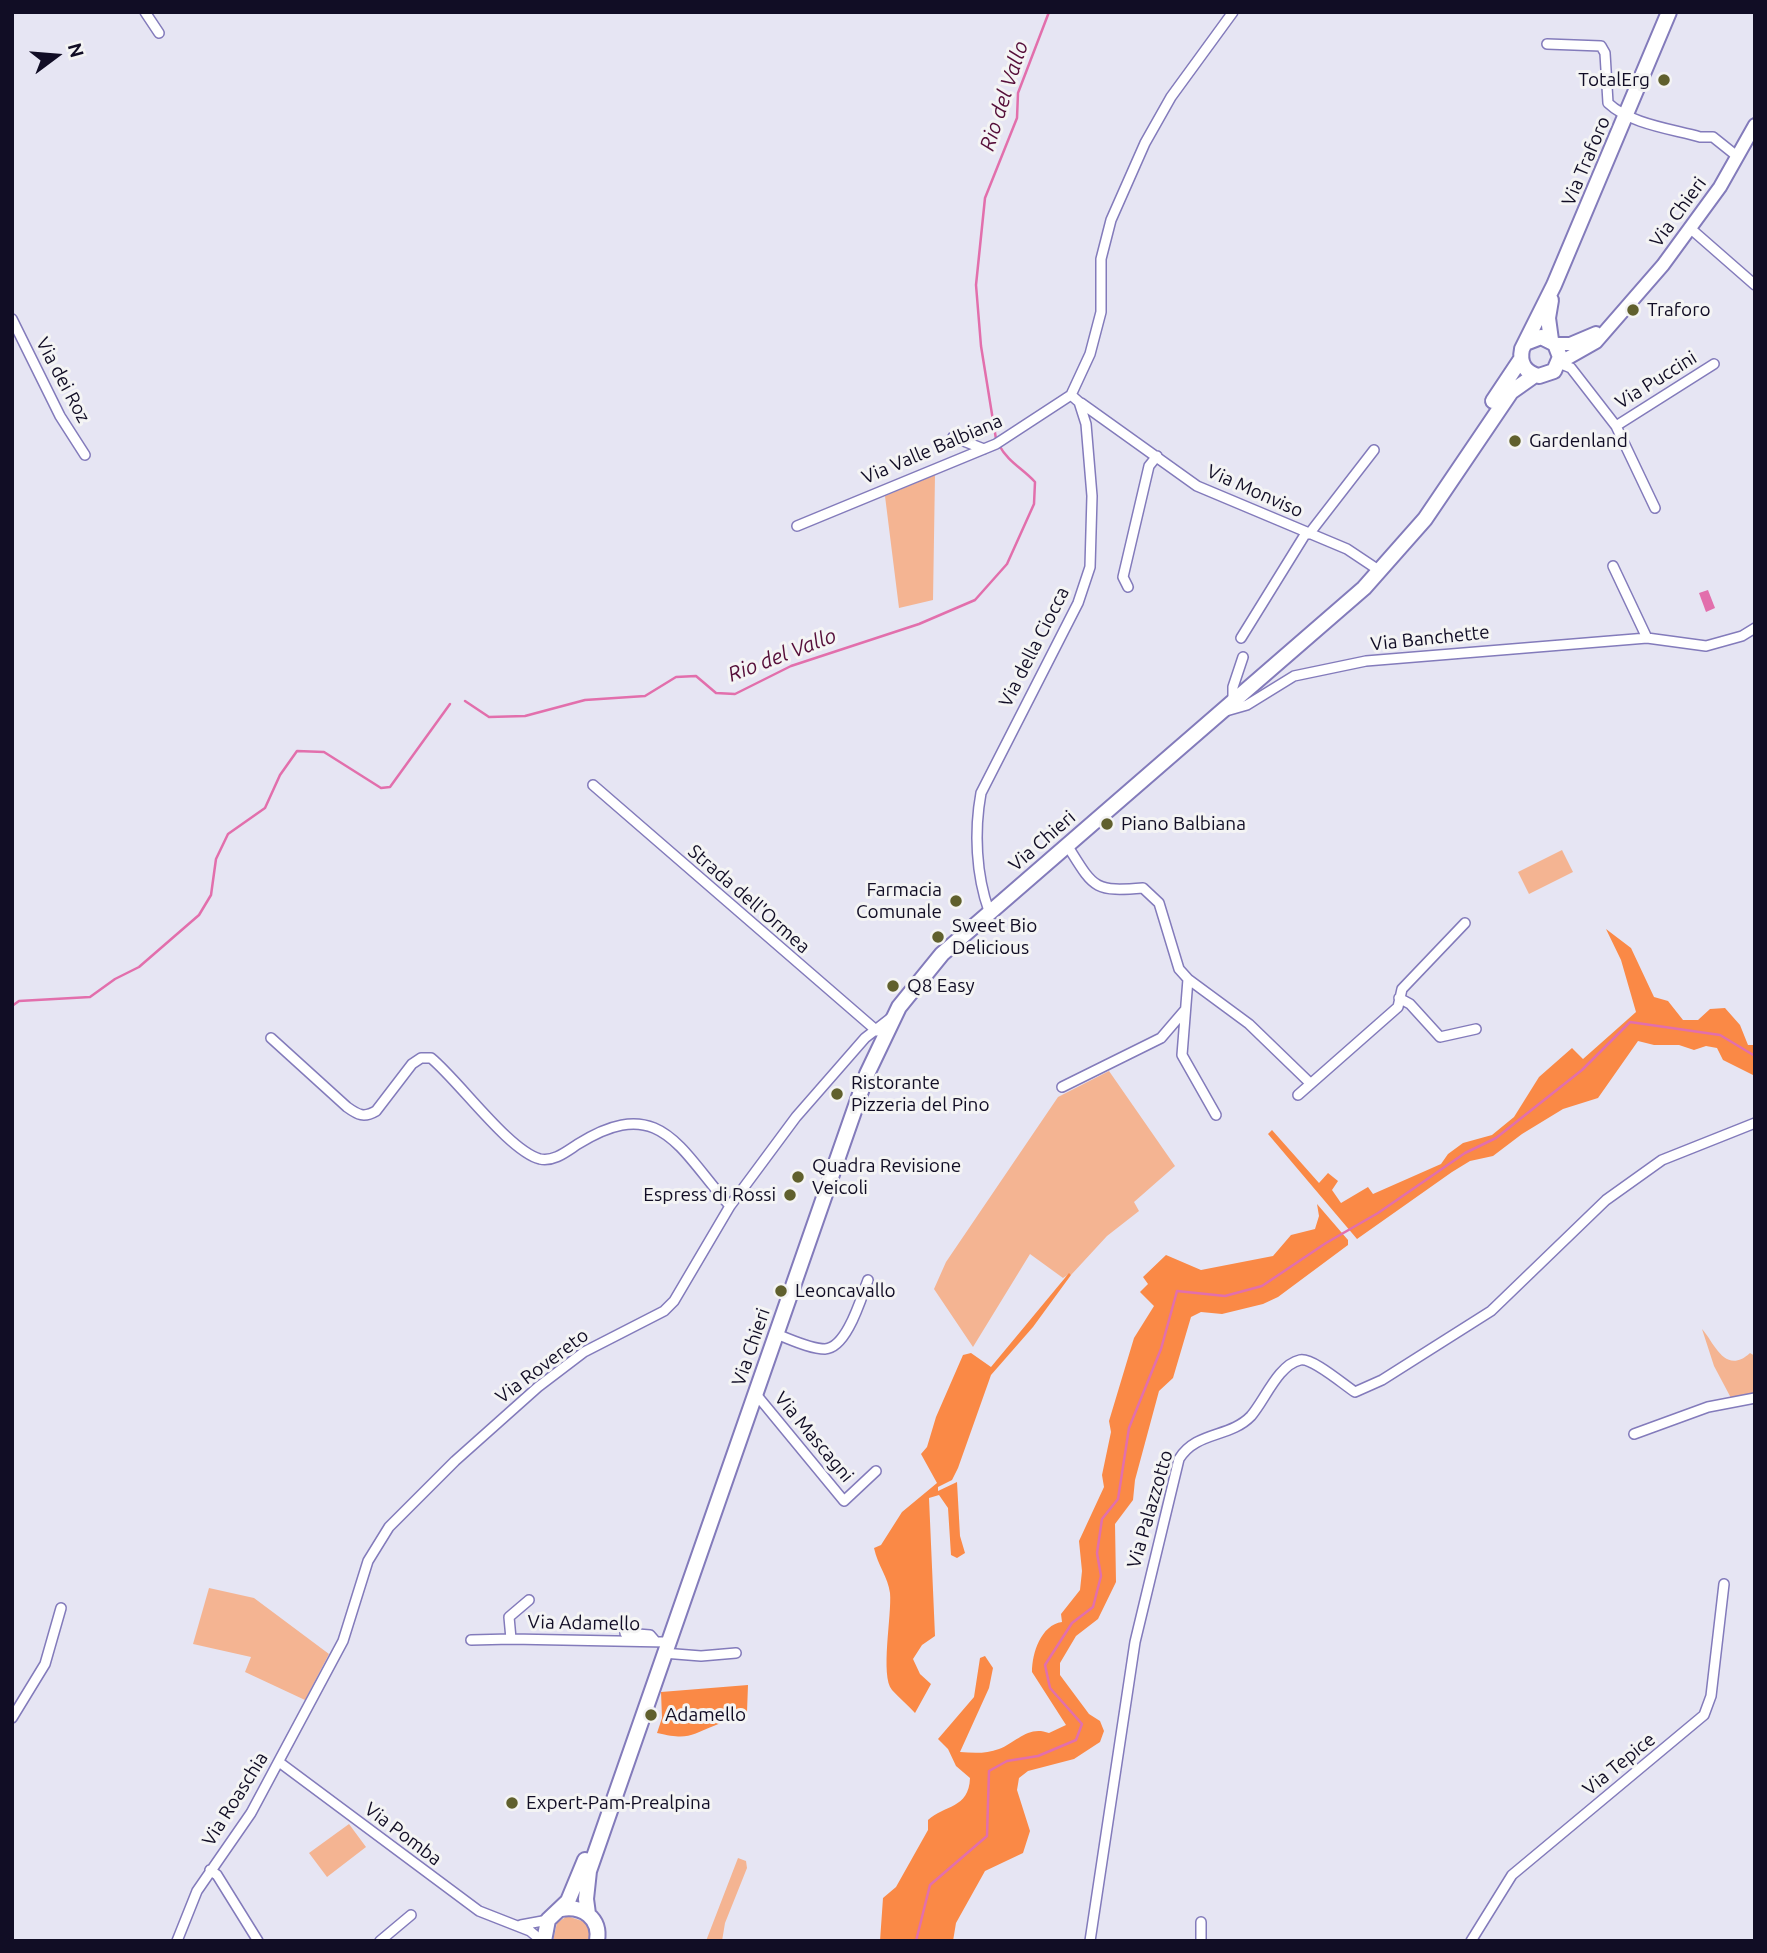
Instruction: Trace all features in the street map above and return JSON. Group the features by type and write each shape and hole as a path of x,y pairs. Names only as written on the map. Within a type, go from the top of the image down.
{"main road":[{"name":"Via Traforo","path":"1528,341 1627,116 1669,12"},
{"name":"Via Chieri","path":"1556,367 1596,342 1691,229 1753,133"},
{"name":"Via Traforo","path":"1553,342 1548,318 1554,285"},
{"name":"Via Chieri","path":"1553,342 1570,344 1589,338 1620,313"},
{"path":"1541,337 1553,342 1559,351 1556,367 1546,375 1535,375 1525,368 1521,359 1528,341 1541,337"},
{"name":"Via Chieri","path":"1465,460 1481,423 1521,359"},
{"name":"Via Chieri","path":"597,1941 597,1928 588,1914 586,1899 589,1871 654,1678 662,1646 776,1334 879,1032 942,954 1230,708 1380,571 1425,519 1511,392 1535,375"},
{"name":"Via Chieri","path":"548,1920 561,1909 578,1880 644,1695 654,1678"},
{"path":"561,1909 570,1908 588,1914"},
{"path":"543,1941 548,1920"}],"street":[{"path":"145,12 159,33"},
{"path":"1079,402 1071,396 1090,354 1101,312 1101,259 1111,220 1145,143 1171,97 1233,12"},
{"path":"1547,44 1601,46 1605,52 1608,103 1627,116 1700,137 1713,136 1738,157"},
{"path":"1691,229 1755,285"},
{"name":"Via dei Roz","path":"12,319 60,416 85,455"},
{"name":"Via Puccini","path":"1556,367 1567,364 1616,426 1655,508"},
{"name":"Via Puccini","path":"1616,426 1714,364"},
{"name":"Via Valle Balbiana","path":"797,526 984,449 1071,396"},
{"name":"Via Monviso","path":"1079,402 1197,486 1347,549 1380,571"},
{"name":"Via della Ciocca","path":"989,912 981,888 977,814 981,793 1078,603 1090,567 1093,496 1086,424 1079,402"},
{"path":"953,437 984,449"},
{"name":"Via Monviso","path":"1241,638 1307,533 1374,450"},
{"path":"1128,587 1123,577 1149,466 1157,456"},
{"path":"1614,566 1647,638"},
{"name":"Via Banchette","path":"1230,708 1247,705 1294,676 1366,661 1647,638 1706,646 1742,636 1755,628"},
{"path":"1230,708 1233,687 1244,657"},
{"name":"Strada dell'Ormea","path":"593,785 879,1032"},
{"path":"1067,845 1099,888 1110,891 1143,888 1159,903 1179,969 1188,979 1248,1024 1310,1083"},
{"path":"1298,1095 1331,1069 1398,1007 1402,989 1465,923"},
{"path":"1188,979 1181,1055 1216,1115"},
{"path":"1399,998 1410,1004 1440,1037 1476,1029"},
{"path":"1062,1087 1161,1038 1185,1010"},
{"name":"Via Rovereto","path":"324,1676 343,1642 368,1561 389,1527 455,1461 538,1387 584,1352 664,1311 685,1286 730,1206 796,1117 879,1032"},
{"path":"271,1038 347,1107 358,1114 368,1116 376,1111 412,1064 421,1058 431,1058 513,1142 539,1159 550,1160 588,1138 632,1122 661,1128 673,1138 730,1206"},
{"name":"Via Palazzotto","path":"1090,1941 1135,1642 1175,1472 1186,1446 1237,1426 1250,1417 1285,1370 1299,1360 1308,1360 1355,1392 1382,1380 1492,1311 1606,1200 1662,1160 1755,1123"},
{"path":"776,1334 825,1349 833,1346 846,1334 868,1280"},
{"name":"Via Mascagni","path":"755,1393 844,1501 876,1471"},
{"path":"1634,1434 1708,1407 1755,1398"},
{"name":"Via Tepice","path":"1471,1941 1512,1875 1704,1715 1711,1696 1724,1584"},
{"name":"Via Adamello","path":"511,1639 509,1617 529,1600"},
{"path":"12,1718 45,1664 61,1608"},
{"name":"Via Adamello","path":"625,1633 650,1635 662,1646"},
{"name":"Via Adamello","path":"471,1640 511,1639 662,1646"},
{"path":"662,1646 701,1656 736,1653"},
{"name":"Via Roaschia","path":"177,1941 188,1908 210,1870 251,1813 324,1676"},
{"name":"Via Pomba","path":"279,1762 478,1911 530,1931 543,1941"},
{"path":"210,1870 218,1875 258,1941"},
{"path":"380,1941 411,1915"},
{"name":"Via Pomba","path":"512,1924 530,1925 548,1920"},
{"path":"1201,1922 1201,1941"}],"shaded area":[{"path":"935,475 933,600 899,608 885,496"},
{"path":"1708,590 1715,608 1706,612 1699,593"},
{"path":"1562,850 1573,872 1529,894 1518,872"},
{"path":"1606,929 1631,948 1654,997 1668,1001 1683,1020 1698,1020 1710,1009 1725,1008 1740,1025 1748,1045 1755,1045 1755,1076 1723,1060 1717,1048 1706,1046 1694,1050 1679,1045 1654,1045 1638,1041 1598,1098 1563,1109 1493,1156 1470,1161 1357,1239 1268,1134 1272,1130 1319,1183 1328,1173 1338,1181 1332,1190 1341,1203 1368,1187 1373,1194 1441,1164 1448,1154 1463,1143 1492,1135 1514,1117 1539,1077 1572,1048 1583,1059 1636,1012 1621,960"},
{"path":"1109,1071 1175,1166 1134,1202 1139,1211 1107,1236 1071,1275 1063,1278 1030,1254 973,1347 934,1289 946,1262 1058,1097"},
{"path":"1317,1204 1348,1240 1348,1245 1278,1297 1263,1304 1222,1314 1201,1312 1191,1317 1173,1378 1159,1391 1135,1480 1133,1500 1115,1524 1116,1582 1098,1619 1076,1636 1060,1663 1060,1675 1089,1714 1100,1721 1104,1731 1100,1742 1074,1759 1028,1771 1019,1778 1017,1790 1030,1831 1023,1853 985,1871 956,1923 953,1941 880,1941 883,1898 896,1887 928,1830 928,1820 955,1805 969,1788 970,1778 956,1766 948,1749 938,1739 974,1697 980,1658 985,1656 993,1668 989,1688 960,1752 994,1751 1023,1735 1035,1731 1049,1733 1066,1725 1032,1672 1034,1657 1043,1634 1048,1628 1062,1622 1061,1614 1080,1590 1082,1571 1079,1541 1104,1487 1102,1475 1111,1432 1109,1421 1134,1338 1154,1306 1140,1292 1148,1284 1143,1277 1166,1255 1201,1270 1273,1256 1291,1235 1315,1229 1319,1216"},
{"path":"1069,1273 1071,1275 1033,1327 991,1375 958,1468 952,1480 938,1487 938,1491 957,1482 960,1536 965,1553 957,1558 951,1555 948,1508 939,1495 929,1498 935,1636 922,1645 913,1659 920,1674 931,1684 915,1713 892,1690 889,1683 887,1659 890,1593 874,1548 881,1545 902,1512 937,1483 921,1454 927,1447 936,1417 963,1355 971,1353 991,1367"},
{"path":"1702,1329 1727,1359 1734,1361 1750,1353 1755,1356 1755,1393 1731,1398 1714,1366"},
{"path":"209,1588 254,1598 329,1654 305,1700 245,1672 251,1657 193,1644"},
{"path":"748,1685 747,1712 739,1717 688,1736 657,1733 662,1718 661,1692"},
{"path":"349,1824 366,1847 327,1877 309,1853"},
{"path":"738,1858 746,1861 747,1868 725,1923 722,1941 706,1941"},
{"path":"567,1916 585,1922 590,1933 589,1941 553,1941 557,1923"}],"waterway":[{"name":"Rio del Vallo","path":"996,439 981,346 976,285 985,198 1017,118 1018,93 1049,12"},
{"name":"Rio del Vallo","path":"465,701 489,717 525,716 585,700 645,696 676,677 696,676 716,693 735,694 791,666 919,624 975,600 1007,564 1034,504 1035,482 999,445"},
{"name":"Rio del Vallo","path":"12,1006 19,1001 90,997 115,979 139,967 199,915 211,895 216,859 228,834 265,808 280,775 297,751 324,752 381,788 390,787 450,704"},
{"path":"916,1941 930,1885 987,1836 989,1771 1007,1761 1038,1756 1076,1740 1082,1724 1050,1688 1045,1665 1072,1623 1093,1607 1101,1576 1097,1553 1102,1519 1118,1499 1129,1428 1161,1349 1177,1291 1225,1296 1262,1286 1326,1243 1378,1213 1465,1153 1496,1138 1582,1070 1630,1022 1720,1035 1755,1056"}],"place":[{"name":"TotalErg","path":"1664,80"},
{"name":"Traforo","path":"1633,310"},
{"name":"Gardenland","path":"1515,441"},
{"name":"Piano Balbiana","path":"1107,824"},
{"name":"Farmacia Comunale","path":"956,901"},
{"name":"Sweet Bio Delicious","path":"938,937"},
{"name":"Q8 Easy","path":"893,986"},
{"name":"Ristorante Pizzeria del Pino","path":"837,1094"},
{"name":"Quadra Revisione Veicoli","path":"798,1177"},
{"name":"Espress di Rossi","path":"790,1195"},
{"name":"Leoncavallo","path":"781,1291"},
{"name":"Adamello","path":"651,1715"},
{"name":"Expert-Pam-Prealpina","path":"512,1803"}]}
